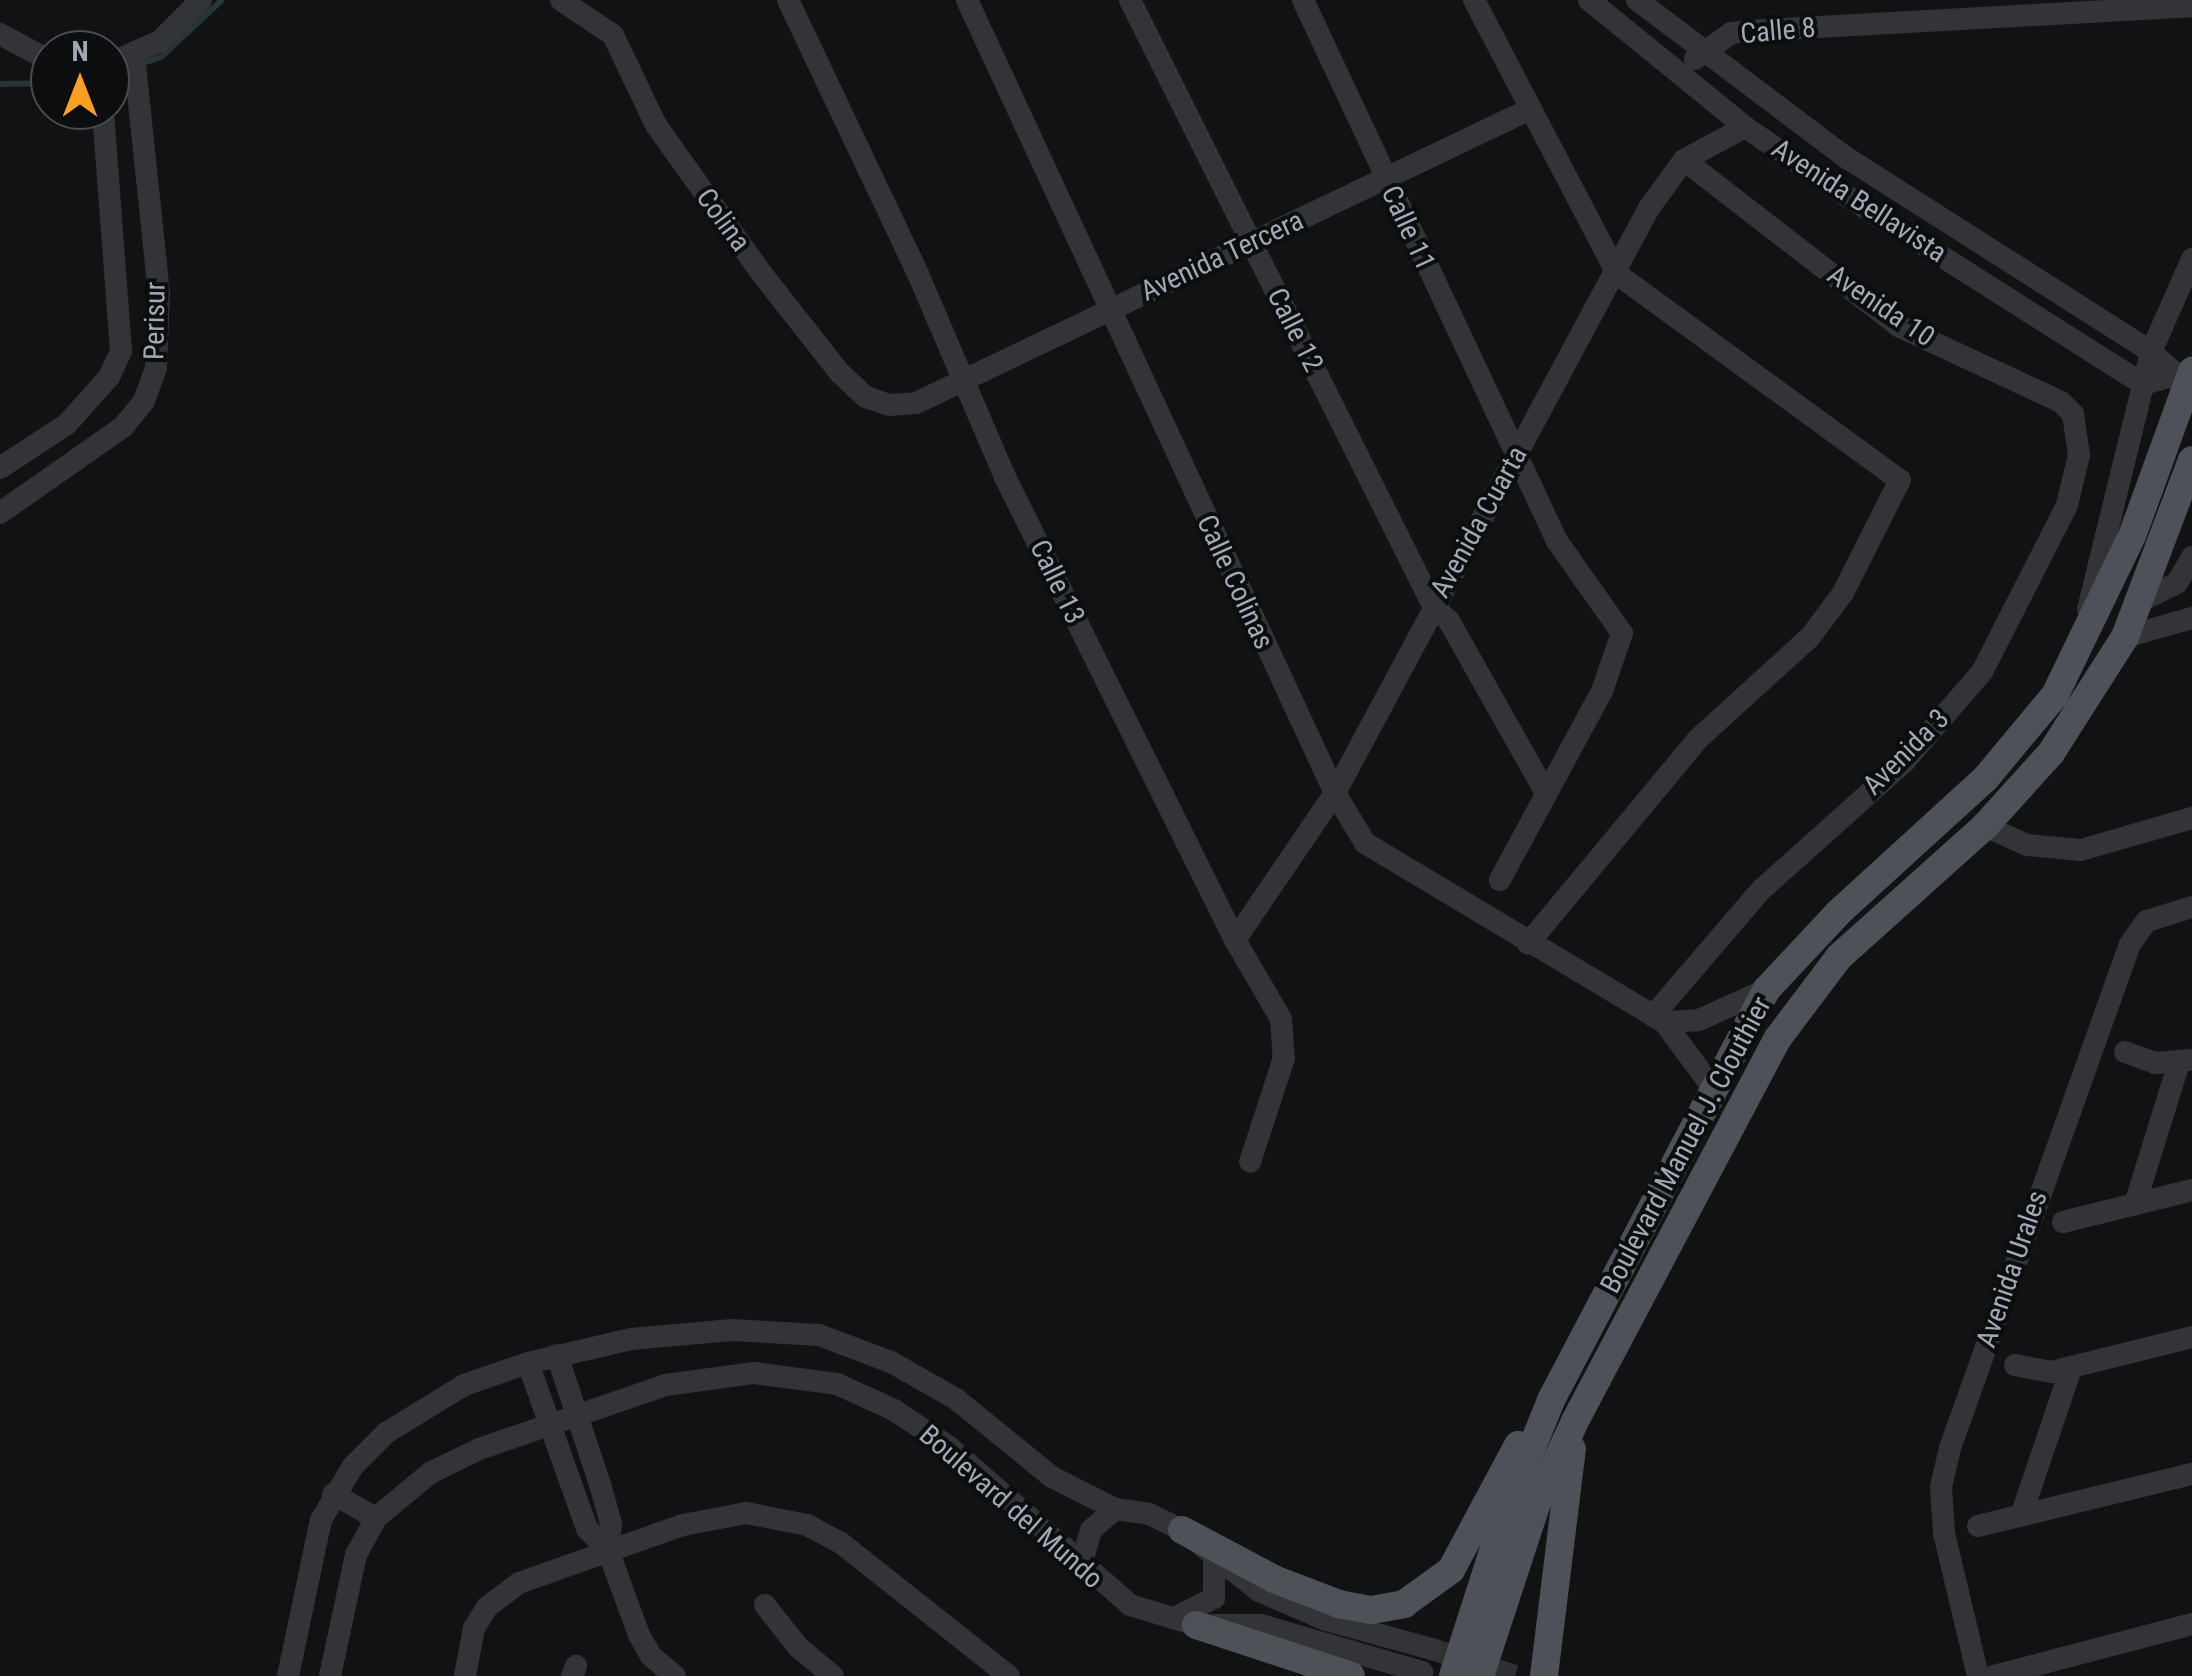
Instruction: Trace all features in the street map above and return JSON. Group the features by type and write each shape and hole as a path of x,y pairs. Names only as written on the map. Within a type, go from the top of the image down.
{"main road":[{"name":"Boulevard Manuel J. Clouthier","path":"1453,1676 1505,1514 1551,1400 1767,989 2024,737 2078,650 2132,536 2176,415 2185,377"},
{"name":"Boulevard Manuel J. Clouthier","path":"1480,1676 1536,1503 1718,1145 1800,1005 1856,941 1985,826 2051,752 2125,637 2192,460"},
{"path":"1182,1530 1321,1598 1371,1610 1404,1604 1451,1570 1494,1486 1551,1400"},
{"path":"1544,1676 1575,1421"},
{"path":"1186,1621 1351,1676"}],"street":[{"path":"130,57 201,0"},
{"name":"Colina","path":"561,0 612,34 672,148 840,373 878,402 916,403"},
{"name":"Calle 13","path":"788,0 963,381 1285,1035 1284,1058 1250,1162"},
{"name":"Calle Colinas","path":"967,0 1335,793 1378,852 1658,1019 1714,1088"},
{"name":"Calle 12","path":"1130,0 1433,606 1449,622 1546,793"},
{"name":"Calle 11","path":"1303,0 1557,541 1623,638 1546,793"},
{"path":"1474,0 1528,110 1617,274 1900,480 1843,593 1810,637 1698,739 1528,944"},
{"name":"Avenida Bellavista","path":"1588,0 1745,127 2143,384"},
{"name":"Avenida Bellavista","path":"1637,0 1846,158 2185,377"},
{"name":"Calle 8","path":"1682,78 1701,51 1748,30 2192,6"},
{"path":"0,34 30,50"},
{"name":"Perisur","path":"0,512 122,428 144,400 156,368 159,293 134,56"},
{"name":"Avenida Tercera","path":"916,403 1528,110"},
{"name":"Avenida Cuarta","path":"1235,940 1335,793 1433,606 1617,274 1649,208 1684,160 1745,127"},
{"name":"Perisur","path":"0,468 67,424 110,377 121,351 104,130"},
{"name":"Avenida 10","path":"1684,160 1900,326 2061,402 2072,414 2078,439"},
{"path":"2078,650 2151,352 2192,259"},
{"path":"2143,384 2185,377"},
{"name":"Avenida 3","path":"1658,1019 1761,890 1904,762 1982,672 2067,506 2078,439"},
{"path":"2141,601 2176,583 2192,557"},
{"path":"2125,637 2192,618"},
{"path":"1500,880 1546,793"},
{"path":"1985,826 2011,841 2065,851 2132,837 2192,818"},
{"name":"Avenida Urales","path":"1978,1676 1944,1533 1941,1488 1950,1448 2130,944 2147,921 2192,908"},
{"path":"1658,1019 1699,1020 1767,989"},
{"path":"2125,1052 2185,1061 2135,1204"},
{"path":"2063,1222 2192,1190"},
{"name":"Boulevard del Mundo","path":"288,1676 305,1576 334,1494 386,1433 418,1409 528,1363 684,1332 818,1335 891,1362 956,1399 1052,1477 1115,1509 1149,1514 1182,1530 1214,1560 1300,1610 1432,1649"},
{"path":"2015,1365 2051,1372 2192,1337"},
{"path":"556,1355 611,1524 608,1550"},
{"path":"528,1363 546,1424 587,1529 608,1550 638,1635 651,1656 675,1676"},
{"path":"2022,1516 2071,1368"},
{"name":"Boulevard del Mundo","path":"330,1676 345,1589 376,1518 430,1474 578,1414 716,1376 786,1374 837,1384 894,1410 948,1446 1130,1605 1186,1621 1261,1625 1422,1672"},
{"path":"1978,1526 2192,1474"},
{"path":"574,1492 600,1484"},
{"path":"334,1494 376,1518"},
{"path":"1081,1565 1090,1530 1115,1509"},
{"path":"464,1676 474,1628 499,1595 608,1550 746,1513 807,1525 841,1543 1008,1676"},
{"path":"1186,1621 1214,1598 1214,1560"},
{"path":"766,1604 798,1647 833,1676"},
{"path":"1994,1676 2192,1624"}],"waterway":[{"path":"130,67 161,57 222,0"},
{"path":"0,84 30,83"}],"tunnel":[{"path":"1432,1649 1515,1676"}]}
